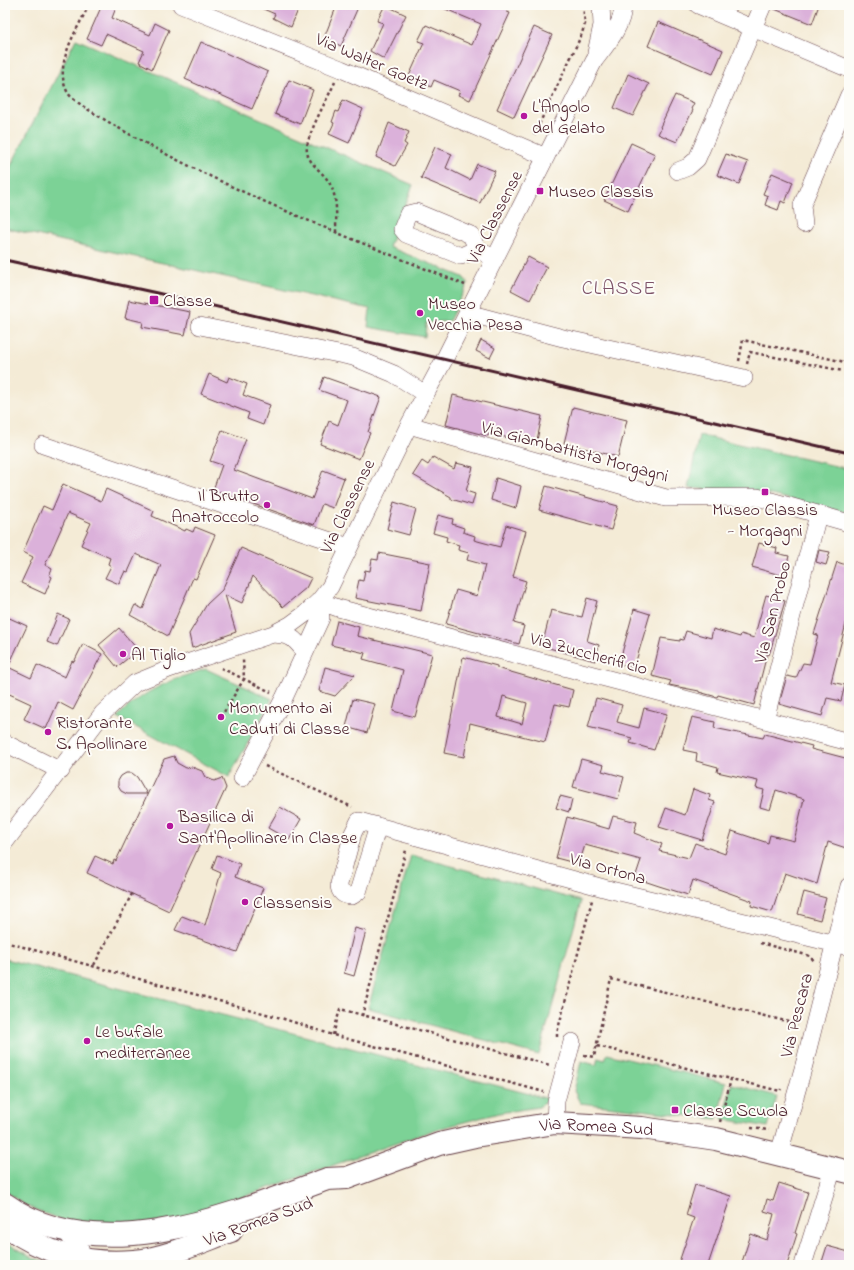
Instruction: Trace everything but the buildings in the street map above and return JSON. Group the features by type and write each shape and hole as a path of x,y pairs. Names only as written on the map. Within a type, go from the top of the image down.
{"main road":[{"name":"Via Romea Sud","path":"5,1204 40,1226 70,1237 115,1242 153,1237 194,1228 327,1179 347,1178 439,1144 498,1131 555,1123 642,1128 721,1128 779,1154 841,1170"},
{"name":"Via Romea Sud","path":"5,1225 23,1238 46,1250 81,1262 132,1263 186,1247 330,1194 347,1178"}],"street":[{"name":"Via Walter Goetz","path":"181,5 341,69 546,157"},
{"name":"Via Classense","path":"594,61 602,25 601,5"},
{"name":"Via Classense","path":"7,849 103,713 135,683 169,669 273,634 290,625 319,602 330,587 409,425 495,259 594,61 616,30 623,13 623,5"},
{"path":"698,5 849,69"},
{"path":"678,171 688,167 697,159 763,5"},
{"path":"804,224 802,205 849,95"},
{"path":"477,249 495,259"},
{"path":"479,316 563,338 740,377"},
{"path":"200,326 353,357 394,374 425,394"},
{"name":"Via Giambattista Morgagni","path":"409,425 666,498 757,497 849,523"},
{"path":"43,445 350,547"},
{"name":"Via San Probo","path":"765,720 818,515"},
{"path":"242,778 284,698 321,618 319,602"},
{"name":"Via Zuccherificio","path":"319,602 849,742"},
{"path":"273,634 288,635 294,638 306,652"},
{"path":"5,743 61,771"},
{"path":"359,821 353,833 338,884 340,892 347,896 356,894 360,887 378,826"},
{"name":"Via Ortona","path":"359,821 610,895 842,945"},
{"name":"Via Pescara","path":"779,1154 799,1063 842,945 849,886"},
{"path":"555,1123 556,1101 570,1047"},
{"path":"803,1265 841,1170"},
{"path":"70,1237 80,1248 81,1262"}],"path":[{"path":"89,5 63,62 62,76 68,94 84,107 104,120 209,177 336,232 469,286"},
{"path":"532,140 581,36 585,24 583,5"},
{"path":"336,232 336,207 330,183 312,162 307,153 308,141 341,69"},
{"path":"740,377 743,340 845,362"},
{"path":"740,377 750,352 843,372"},
{"path":"221,718 244,679 244,664 242,656"},
{"path":"201,659 284,698"},
{"path":"261,764 354,808 359,821"},
{"path":"400,848 414,852"},
{"path":"5,861 7,849"},
{"path":"362,1016 406,850"},
{"path":"94,965 132,894"},
{"path":"585,898 592,900 557,1033 570,1047 594,1058 611,979 798,1024"},
{"path":"5,942 94,965 282,1018 333,1035 548,1092"},
{"path":"757,942 810,956 815,962 813,969"},
{"path":"333,1035 340,1009 555,1066"},
{"path":"796,1032 800,1017"},
{"path":"597,1046 780,1091"},
{"path":"721,1128 731,1079"},
{"path":"778,1097 782,1083"},
{"path":"748,1127 769,1131 770,1124"}],"green space":[{"path":"76,39 413,185 389,247 463,277 468,283 449,321 426,323 425,337 368,327 370,309 5,228 5,177"},
{"path":"699,435 849,469 849,513 758,492 688,488"},
{"path":"206,669 272,699 229,777 117,717 137,700 158,687 181,677"},
{"path":"411,855 581,901 539,1055 368,1008"},
{"path":"5,959 549,1099 539,1107 499,1113 434,1130 174,1221 87,1230 26,1206 5,1191"},
{"path":"607,1054 726,1083 717,1119 580,1103 574,1091 581,1061 596,1065 598,1058 605,1060"},
{"path":"732,1084 777,1096 768,1127 722,1119"},
{"path":"5,1242 36,1259 63,1265 5,1265"}],"railway":[{"path":"5,260 157,293 849,453"}],"place":[{"name":"L'Angolo del Gelato","path":"524,116"},
{"name":"Museo Classis","path":"540,191"},
{"name":"Classe","path":"154,300"},
{"name":"Museo Vecchia Pesa","path":"420,313"},
{"name":"Museo Classis - Morgagni","path":"765,492"},
{"name":"Il Brutto Anatroccolo","path":"267,505"},
{"name":"Al Tiglio","path":"123,654"},
{"name":"Monumento ai Caduti di Classe","path":"221,717"},
{"name":"Ristorante S. Apollinare","path":"48,732"},
{"name":"Basilica di Sant'Apollinare in Classe","path":"170,826"},
{"name":"Classensis","path":"245,902"},
{"name":"Le bufale mediterranee","path":"87,1041"},
{"name":"Classe Scuola","path":"675,1110"}],"district":[{"name":"CLASSE","path":"619,287"}]}
